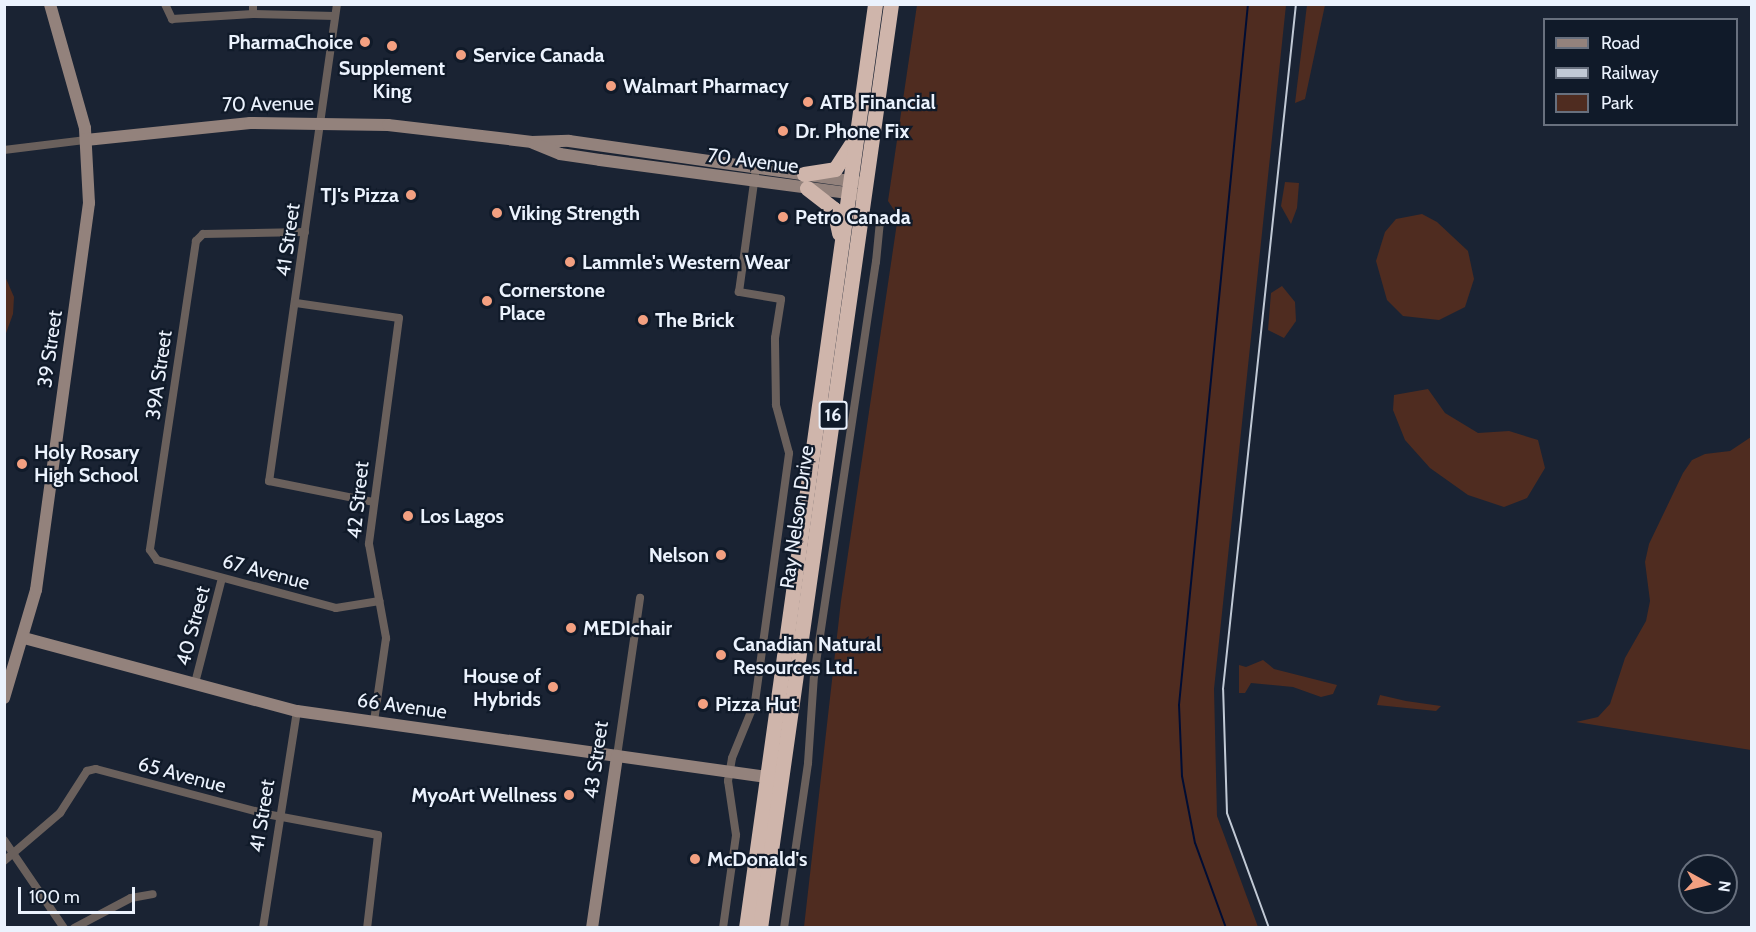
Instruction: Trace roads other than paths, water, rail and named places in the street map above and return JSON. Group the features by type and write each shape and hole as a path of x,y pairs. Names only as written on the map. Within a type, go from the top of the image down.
{"highway":[{"name":"Ray Nelson Drive","path":"746,927 774,778 861,218 858,188 858,134 875,4"},
{"name":"Ray Nelson Drive","path":"760,927 774,778 841,254 858,188 891,4"},
{"path":"841,254 834,208 805,181 835,169 858,134"}],"street":[{"name":"39 Street","path":"4,698 24,638 36,590 87,228 87,140 50,4"},
{"path":"165,4 172,19 253,14 335,16"},
{"path":"253,4 253,14"},
{"name":"41 Street","path":"337,4 269,481 373,501"},
{"name":"70 Avenue","path":"4,150 212,125 320,122 414,127 532,142 569,141 756,168 805,181 858,188"},
{"name":"70 Avenue","path":"532,142 560,154 754,182 805,181"},
{"path":"723,927 736,835 728,793 730,771 755,702 789,453 776,405 776,338 781,299 739,292 756,168"},
{"path":"784,927 808,763 816,664 877,252 880,221 861,218"},
{"name":"39A Street","path":"150,550 196,241 203,234 305,232"},
{"name":"42 Street","path":"296,303 399,318 369,543 386,638 374,721"},
{"name":"67 Avenue","path":"150,550 157,560 336,608 379,601"},
{"name":"40 Street","path":"195,683 222,578"},
{"name":"43 Street","path":"592,927 640,598"},
{"name":"66 Avenue","path":"24,638 297,711 774,778"},
{"name":"41 Street","path":"263,927 278,817 297,711"},
{"name":"65 Avenue","path":"4,861 15,855 60,813 87,771 96,769 278,817 378,835 368,927"},
{"path":"4,840 64,927"},
{"path":"74,927 130,898 153,894"}],"waterway":[{"path":"1226,928 1195,843 1182,776 1179,705 1248,4"}],"railway":[{"path":"1269,928 1227,813 1223,689 1296,4"}],"place":[{"name":"PharmaChoice","path":"365,42"},
{"name":"Supplement King","path":"392,46"},
{"name":"Service Canada","path":"461,55"},
{"name":"Walmart Pharmacy","path":"611,86"},
{"name":"ATB Financial","path":"808,102"},
{"name":"Dr. Phone Fix","path":"783,131"},
{"name":"TJ's Pizza","path":"411,195"},
{"name":"Viking Strength","path":"497,213"},
{"name":"Petro Canada","path":"783,217"},
{"name":"Lammle's Western Wear","path":"570,262"},
{"name":"Cornerstone Place","path":"487,301"},
{"name":"The Brick","path":"643,320"},
{"name":"Holy Rosary High School","path":"22,464"},
{"name":"Los Lagos","path":"408,516"},
{"name":"Nelson","path":"721,555"},
{"name":"MEDIchair","path":"571,628"},
{"name":"Canadian Natural Resources Ltd.","path":"721,655"},
{"name":"House of Hybrids","path":"553,687"},
{"name":"Pizza Hut","path":"703,704"},
{"name":"MyoArt Wellness","path":"569,795"},
{"name":"McDonald's","path":"695,859"}]}
